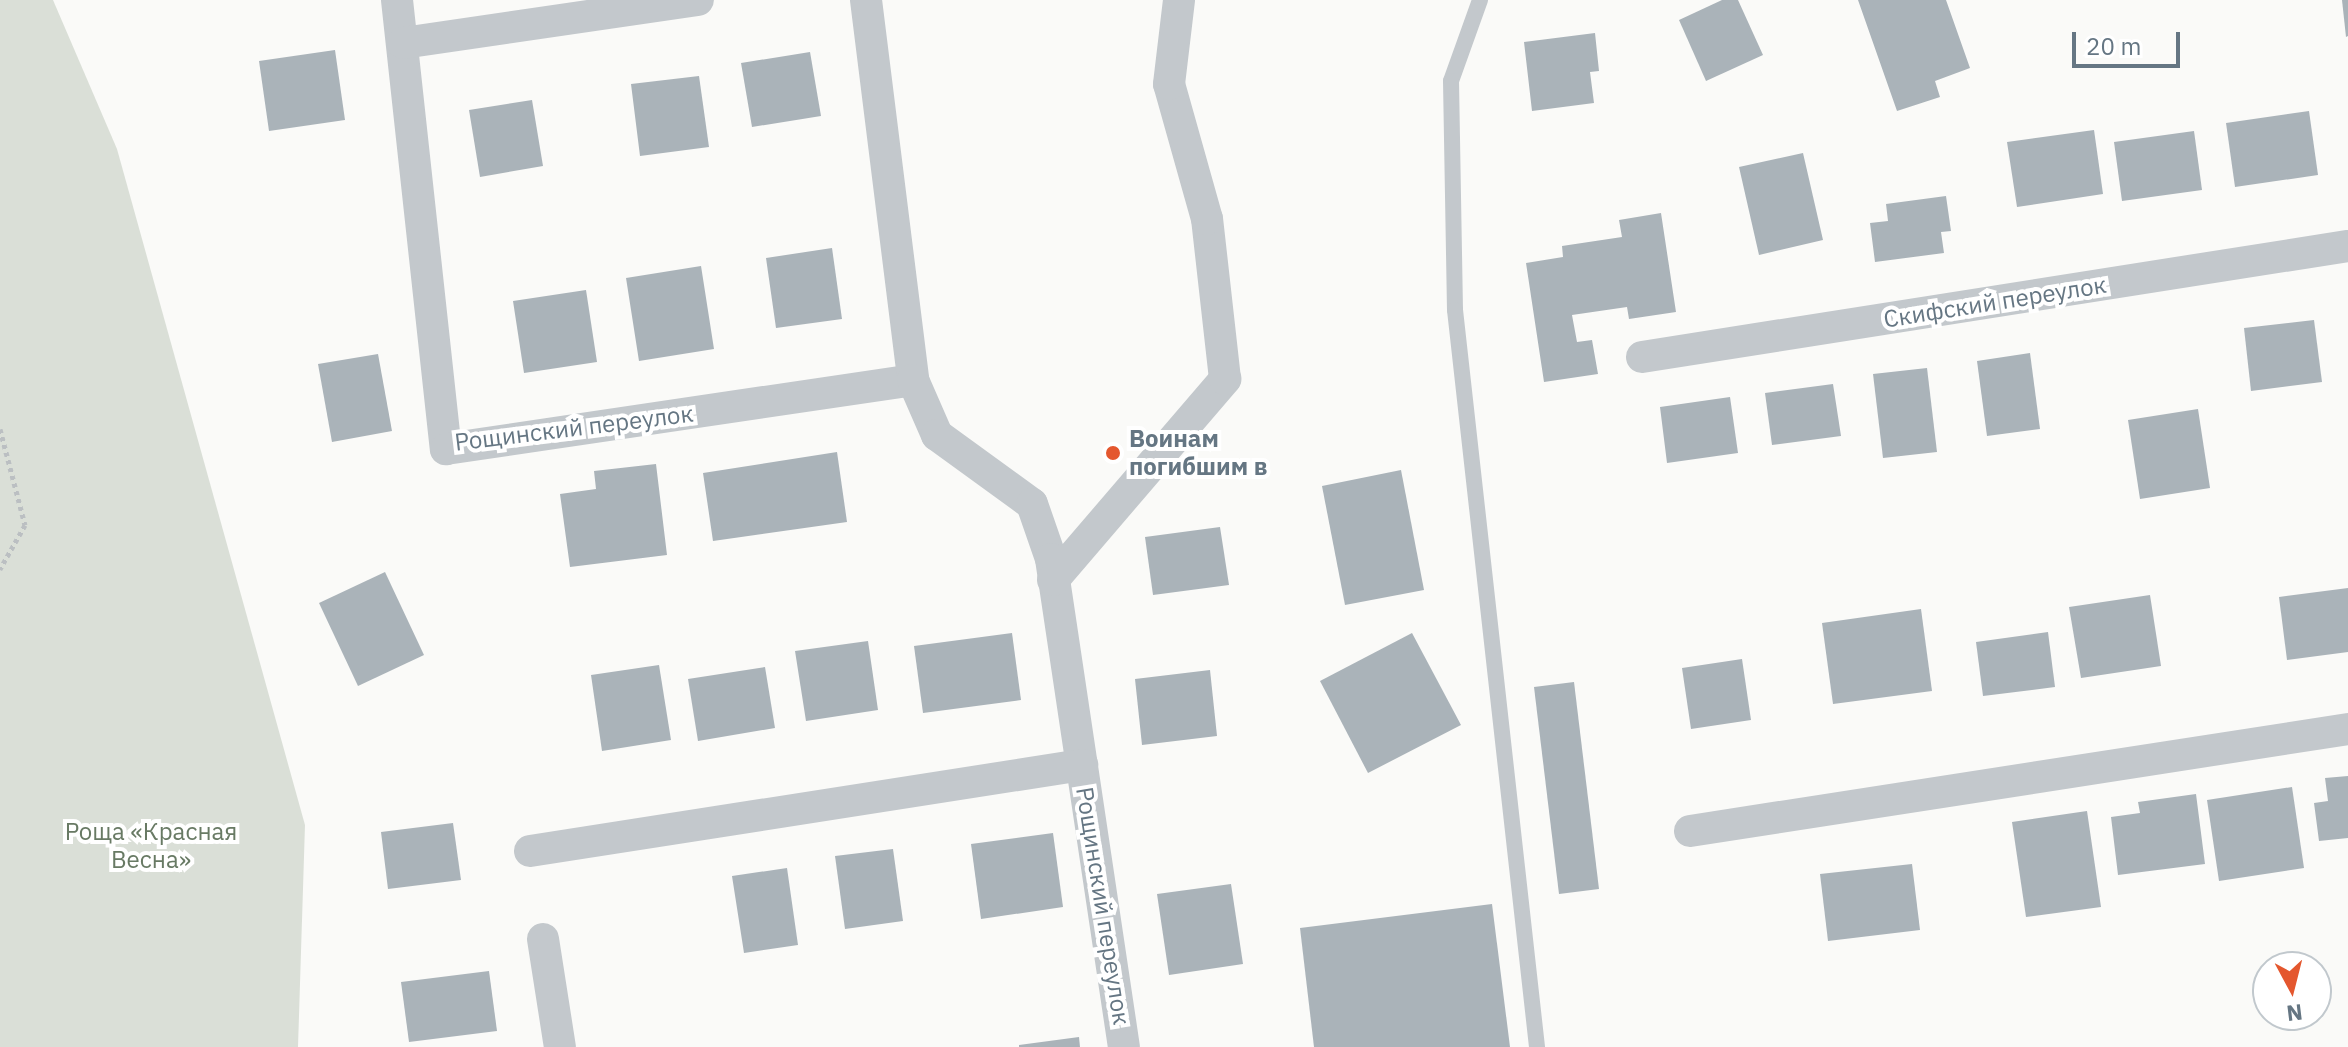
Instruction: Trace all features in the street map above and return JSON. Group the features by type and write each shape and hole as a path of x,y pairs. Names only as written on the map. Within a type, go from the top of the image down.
{"street":[{"name":"Рощинский переулок","path":"397,0 446,449 913,380"},
{"path":"403,43 698,0"},
{"name":"Рощинский переулок","path":"866,0 913,380 937,435 1032,504 1053,580 1124,1047"},
{"path":"1053,580 1225,379 1207,219 1169,84 1179,0"},
{"name":"Скифский переулок","path":"1642,357 2348,246"},
{"path":"1690,831 2348,729"},
{"name":"Рощинский переулок","path":"530,851 1082,765"},
{"path":"543,939 560,1047"}],"lane":[{"path":"1480,0 1451,81 1455,310 1537,1047"}],"path":[{"path":"0,429 25,525 0,569"}],"green space":[{"name":"Роща «Красная Весна»","path":"0,0 53,0 117,149 305,825 298,1047 0,1047"}],"building":[{"path":"1722,0 1738,0 1763,55 1706,81 1679,20"},
{"path":"1858,0 1946,0 1970,68 1935,81 1940,97 1897,111"},
{"path":"2342,0 2348,0 2346,37"},
{"path":"1595,33 1599,71 1590,72 1594,103 1532,111 1524,42"},
{"path":"335,50 345,120 269,131 259,61"},
{"path":"810,52 821,116 752,127 741,63"},
{"path":"699,76 709,147 640,156 631,84"},
{"path":"532,100 543,166 480,177 469,110"},
{"path":"2309,111 2318,175 2235,187 2226,123"},
{"path":"2094,130 2103,194 2017,207 2007,142"},
{"path":"2194,131 2202,190 2122,201 2114,142"},
{"path":"1803,153 1823,240 1759,255 1739,167"},
{"path":"1946,196 1951,231 1941,232 1944,253 1875,262 1870,223 1888,221 1886,204"},
{"path":"1661,213 1676,312 1629,319 1627,307 1572,315 1577,342 1592,340 1598,374 1544,382 1526,263 1563,257 1562,246 1622,237 1619,220"},
{"path":"832,248 842,319 776,328 766,258"},
{"path":"701,266 714,349 639,361 626,278"},
{"path":"586,290 597,362 524,373 513,301"},
{"path":"2314,320 2322,382 2251,391 2244,328"},
{"path":"2030,353 2040,429 1987,436 1977,361"},
{"path":"378,354 392,431 332,442 318,364"},
{"path":"1927,368 1937,452 1883,458 1873,374"},
{"path":"1833,384 1841,436 1772,445 1765,393"},
{"path":"1730,397 1738,453 1667,463 1660,407"},
{"path":"2198,409 2210,488 2140,499 2128,420"},
{"path":"837,452 847,522 713,541 703,473"},
{"path":"656,464 667,555 570,567 560,494 596,489 594,471"},
{"path":"1401,470 1424,590 1345,605 1322,486"},
{"path":"1220,527 1229,585 1153,595 1145,537"},
{"path":"385,572 424,655 358,686 319,603"},
{"path":"2348,588 2348,652 2287,660 2279,597"},
{"path":"2150,595 2161,666 2081,678 2069,607"},
{"path":"1921,609 1932,691 1833,704 1822,623"},
{"path":"2048,632 2055,687 1983,696 1976,642"},
{"path":"1012,633 1021,700 923,713 914,646"},
{"path":"1412,633 1461,725 1368,773 1320,681"},
{"path":"868,641 878,710 806,721 795,651"},
{"path":"1742,659 1751,720 1691,729 1682,668"},
{"path":"659,665 671,740 602,751 591,675"},
{"path":"765,667 775,728 698,741 688,679"},
{"path":"1210,670 1217,736 1142,745 1135,679"},
{"path":"1574,682 1599,889 1559,894 1534,687"},
{"path":"2348,776 2348,838 2319,841 2314,803 2328,801 2325,778"},
{"path":"2292,787 2304,868 2219,881 2207,800"},
{"path":"2196,794 2205,864 2118,875 2111,817 2140,813 2138,802"},
{"path":"2087,811 2101,907 2026,917 2012,822"},
{"path":"453,823 461,880 388,889 381,832"},
{"path":"1053,833 1063,907 981,919 971,844"},
{"path":"893,849 903,921 845,929 835,856"},
{"path":"1912,864 1920,930 1828,941 1820,874"},
{"path":"787,868 798,945 744,953 732,876"},
{"path":"1231,884 1243,964 1169,975 1157,894"},
{"path":"1492,904 1510,1047 1314,1047 1300,928"},
{"path":"489,971 497,1031 409,1042 401,982"},
{"path":"1079,1037 1080,1047 1019,1047 1019,1045"}],"place":[{"name":"Воинам погибшим в","path":"1113,453"}]}
